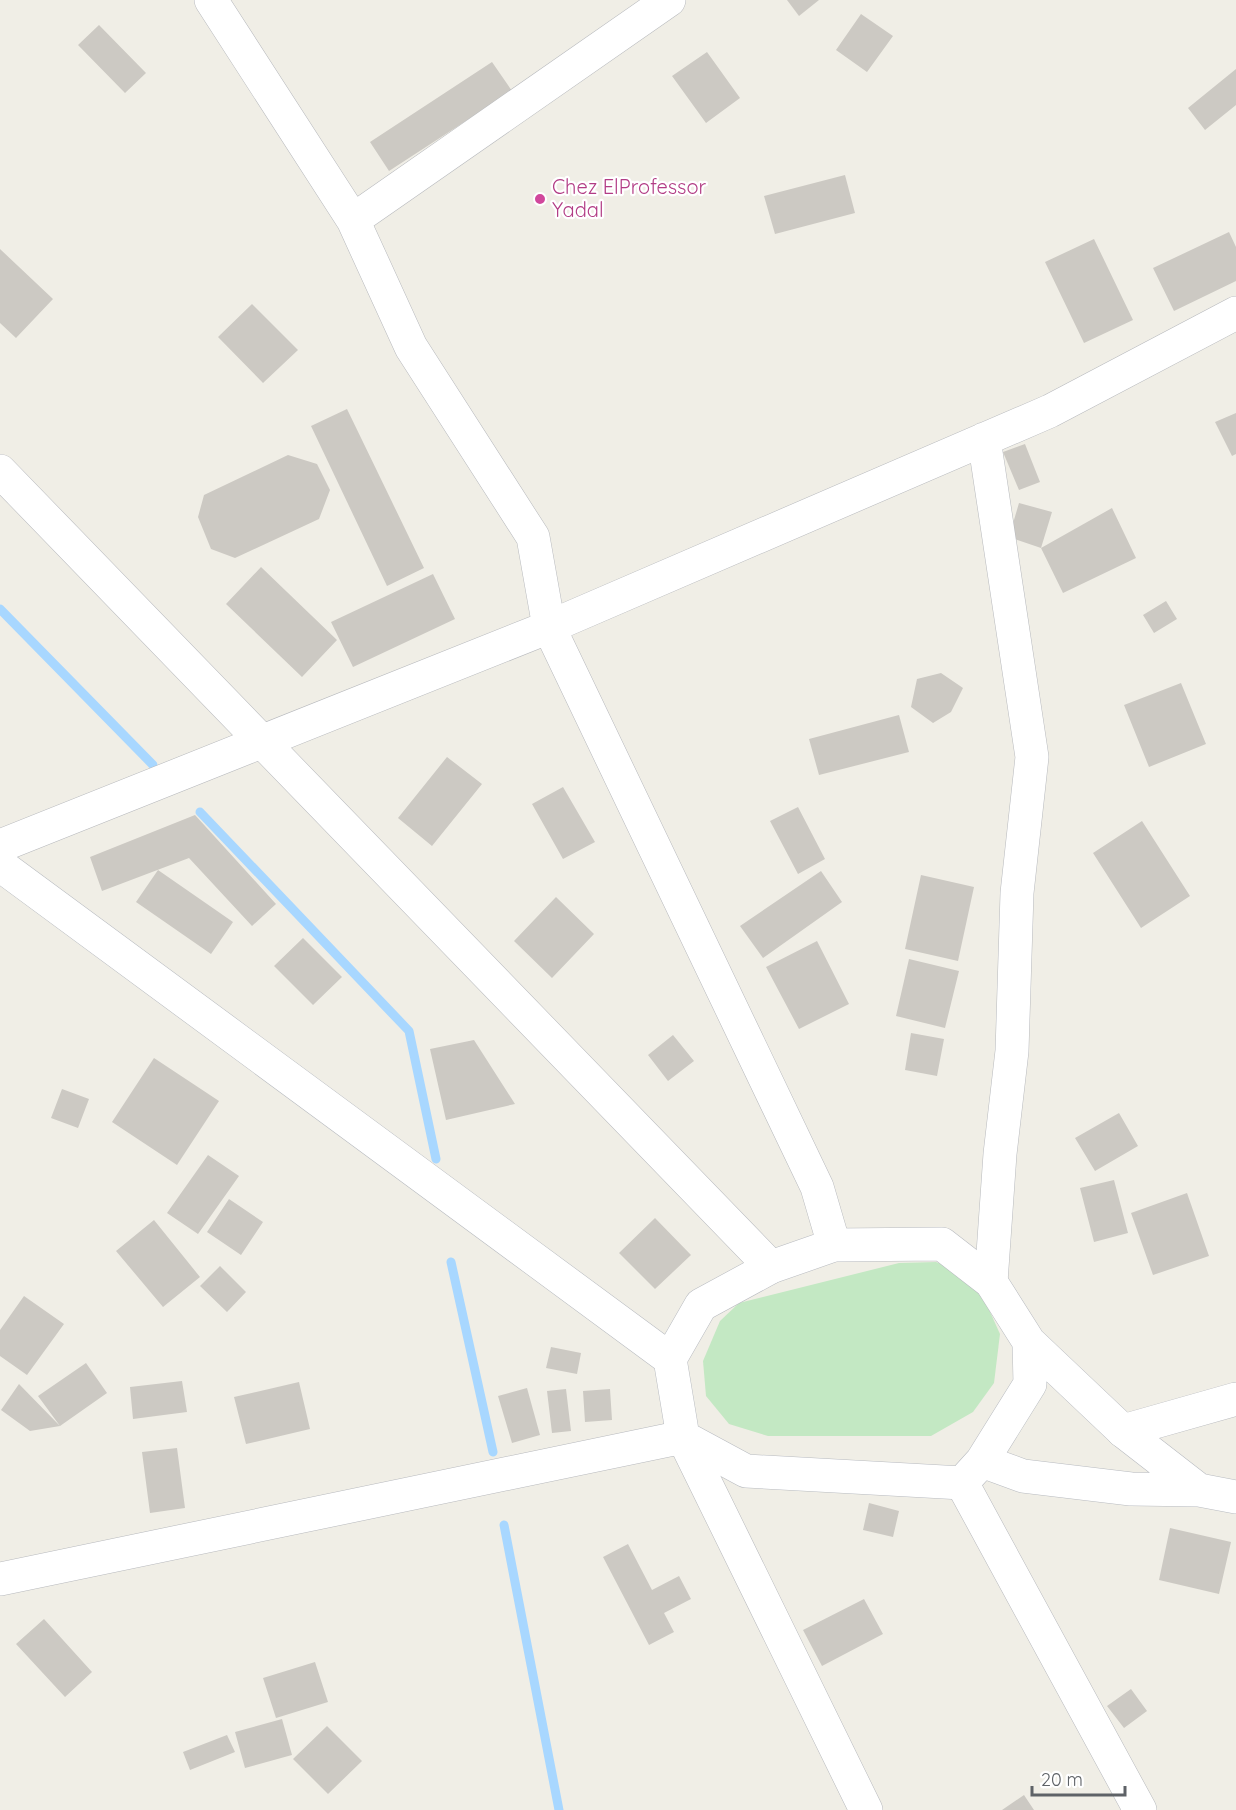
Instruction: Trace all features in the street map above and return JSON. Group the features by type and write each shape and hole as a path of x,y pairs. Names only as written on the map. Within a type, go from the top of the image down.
{"street":[{"path":"211,0 353,220 411,347 533,537 549,627 817,1187 834,1245"},
{"path":"353,220 669,0"},
{"path":"0,846 549,627 1050,411 1236,313"},
{"path":"984,439 1032,757 1017,893 1012,1051 1000,1154 991,1282"},
{"path":"0,471 771,1268"},
{"path":"0,864 670,1359"},
{"path":"866,1810 683,1437 670,1359 701,1305 771,1268 834,1245 942,1244 991,1282 1029,1342 1123,1431 1199,1490"},
{"path":"972,1472 1030,1384 1029,1342"},
{"path":"1123,1431 1236,1399"},
{"path":"0,1579 683,1437 746,1471 972,1472 1131,1489 1199,1490 1236,1497"},
{"path":"972,1472 1140,1810"}],"green space":[{"path":"936,1262 964,1274 982,1294 1000,1334 994,1383 973,1412 931,1436 768,1436 729,1424 706,1396 703,1361 720,1321 739,1303 899,1263"}],"building":[{"path":"787,0 819,0 799,16"},
{"path":"861,14 893,36 867,72 836,50"},
{"path":"99,25 146,73 125,93 78,45"},
{"path":"707,52 740,98 706,123 672,76"},
{"path":"492,62 512,91 389,171 370,142"},
{"path":"1236,69 1236,105 1205,130 1188,108"},
{"path":"845,175 855,213 775,234 764,196"},
{"path":"1229,232 1236,247 1236,281 1174,311 1153,268"},
{"path":"1094,239 1133,320 1084,343 1045,262"},
{"path":"0,249 53,299 16,338 0,323"},
{"path":"252,304 298,350 263,383 218,337"},
{"path":"347,409 424,568 387,586 311,426"},
{"path":"1236,413 1236,454 1232,456 1215,422"},
{"path":"1025,444 1040,482 1019,490 1003,452"},
{"path":"288,455 317,464 330,490 319,519 235,558 211,549 198,517 204,495"},
{"path":"1019,503 1052,512 1041,548 1009,537"},
{"path":"1112,508 1136,558 1063,593 1041,548"},
{"path":"261,567 337,640 302,677 226,604"},
{"path":"433,574 455,619 353,667 331,622"},
{"path":"1166,601 1177,619 1154,633 1143,615"},
{"path":"941,673 963,688 951,712 933,723 911,707 917,679"},
{"path":"1181,683 1206,744 1149,767 1124,705"},
{"path":"899,715 909,752 819,775 809,739"},
{"path":"447,757 482,784 432,846 398,818"},
{"path":"563,787 595,842 563,859 532,804"},
{"path":"798,807 825,859 798,874 770,821"},
{"path":"195,815 276,904 252,926 189,858 102,891 90,857"},
{"path":"1142,821 1190,896 1141,928 1093,853"},
{"path":"158,870 233,922 211,954 136,902"},
{"path":"821,871 842,902 763,958 740,926"},
{"path":"921,875 974,887 958,961 905,949"},
{"path":"556,897 594,934 552,978 514,941"},
{"path":"303,938 342,977 313,1005 274,966"},
{"path":"817,941 849,1004 799,1029 766,967"},
{"path":"909,959 959,971 945,1028 896,1016"},
{"path":"911,1033 944,1039 937,1076 905,1070"},
{"path":"673,1035 694,1061 668,1081 648,1055"},
{"path":"474,1040 515,1104 446,1120 430,1049"},
{"path":"154,1058 219,1101 177,1165 112,1122"},
{"path":"62,1089 89,1099 78,1128 51,1118"},
{"path":"1119,1113 1138,1146 1095,1171 1075,1138"},
{"path":"208,1155 239,1176 198,1234 167,1213"},
{"path":"1114,1180 1128,1233 1094,1242 1080,1188"},
{"path":"1187,1193 1209,1256 1153,1275 1131,1213"},
{"path":"229,1199 263,1222 241,1255 207,1232"},
{"path":"655,1218 691,1255 655,1289 619,1253"},
{"path":"154,1220 200,1277 163,1307 116,1251"},
{"path":"220,1266 246,1292 227,1312 200,1286"},
{"path":"24,1296 64,1324 27,1375 0,1356 0,1330"},
{"path":"551,1347 581,1353 577,1374 546,1368"},
{"path":"86,1363 107,1393 60,1426 38,1396"},
{"path":"182,1381 187,1412 133,1419 130,1387"},
{"path":"299,1382 310,1429 246,1444 234,1397"},
{"path":"19,1384 60,1426 30,1431 1,1410"},
{"path":"527,1388 540,1435 512,1443 498,1396"},
{"path":"566,1389 571,1431 552,1433 547,1391"},
{"path":"610,1389 612,1420 585,1422 583,1391"},
{"path":"177,1448 185,1508 150,1513 142,1452"},
{"path":"869,1503 899,1511 893,1537 863,1530"},
{"path":"1170,1528 1231,1542 1219,1594 1159,1580"},
{"path":"628,1544 652,1590 679,1576 691,1599 664,1613 674,1632 649,1645 603,1557"},
{"path":"864,1599 883,1634 822,1666 803,1630"},
{"path":"44,1619 92,1672 65,1697 16,1644"},
{"path":"315,1662 328,1702 276,1718 263,1678"},
{"path":"1131,1689 1147,1711 1124,1728 1107,1706"},
{"path":"282,1719 292,1755 245,1768 235,1732"},
{"path":"327,1726 362,1761 328,1794 293,1759"},
{"path":"227,1735 235,1752 190,1770 183,1752"},
{"path":"1024,1795 1034,1810 1002,1810"}],"waterway":[{"path":"0,609 153,765"},
{"path":"200,812 409,1031 436,1159"},
{"path":"451,1262 493,1452"},
{"path":"504,1525 559,1810"}],"place":[{"name":"Chez ElProfessor Yadal","path":"540,199"}]}
